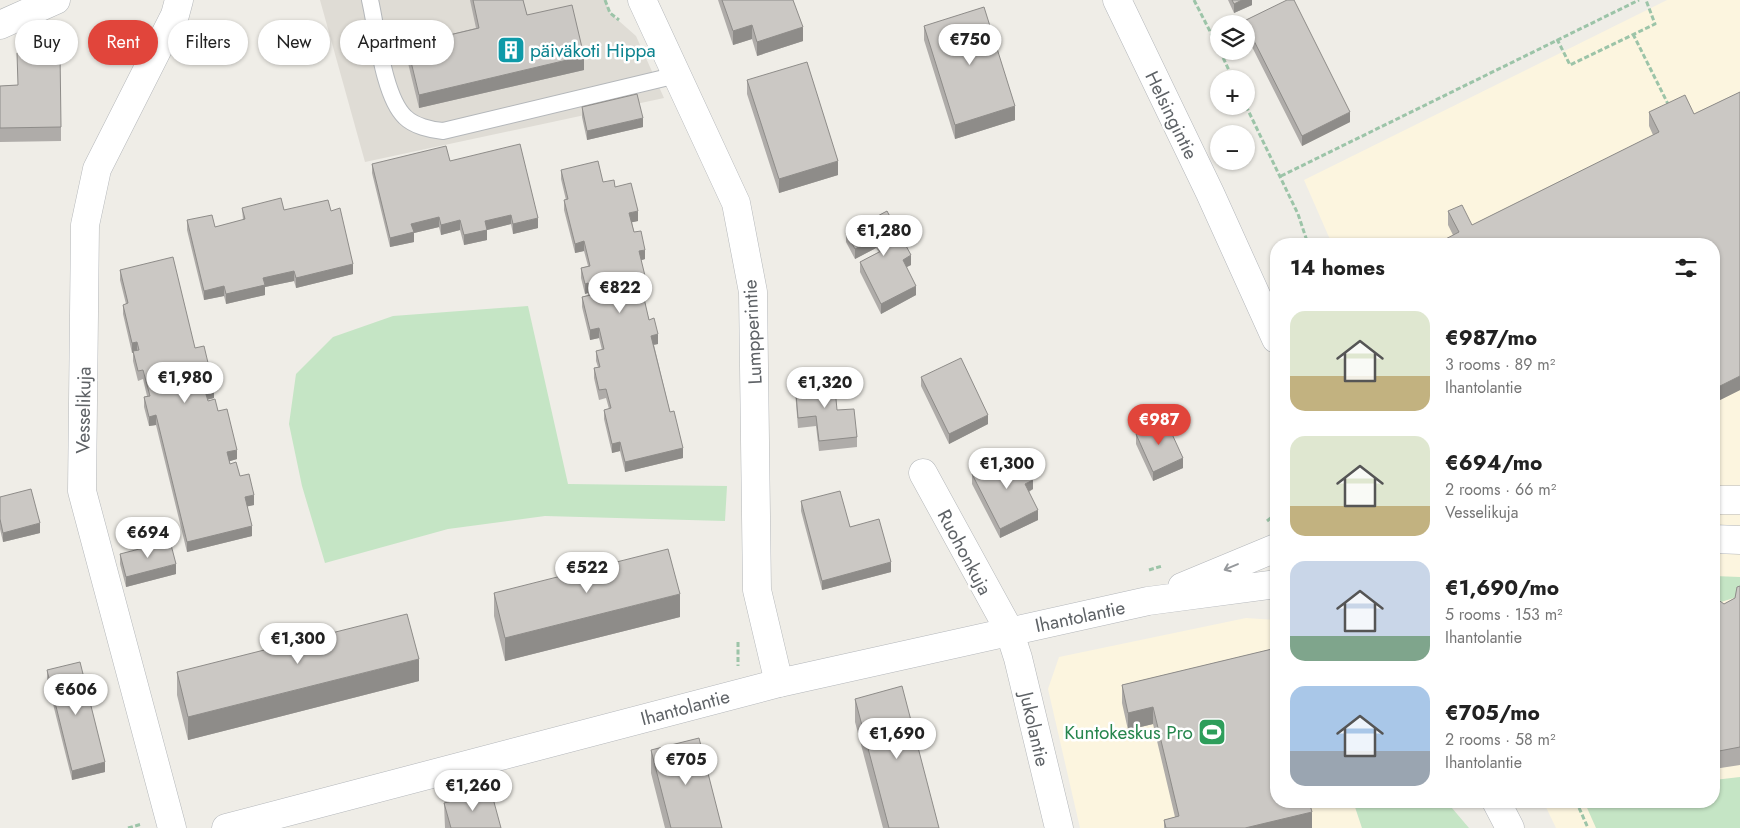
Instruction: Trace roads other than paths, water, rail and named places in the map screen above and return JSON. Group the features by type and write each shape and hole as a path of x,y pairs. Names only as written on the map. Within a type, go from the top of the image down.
{"street":[{"path":"0,25 56,0"},
{"name":"Vesselikuja","path":"172,828 82,491 85,225 97,170 175,14 179,0"},
{"name":"Lumpperintie","path":"642,0 736,203 753,292 757,590 779,683"},
{"name":"Helsingintie","path":"1117,0 1210,193 1270,326"},
{"name":"Ruohonkuja","path":"923,473 1009,630"},
{"path":"1720,500 1740,500"},
{"path":"1720,539 1740,540"},
{"name":"Ihantolantie","path":"1148,602 1270,551"},
{"name":"Ihantolantie","path":"226,828 779,683 1009,630 1148,602 1270,585"},
{"name":"Jukolantie","path":"1009,630 1018,658 1059,828"},
{"path":"1500,808 1510,828"}],"lane":[{"path":"370,0 390,96 405,118 429,130 444,130 677,75"}],"place":[{"name":"päiväkoti Hippa","path":"511,50"},
{"name":"Kuntokeskus Pro","path":"1212,732"}]}
